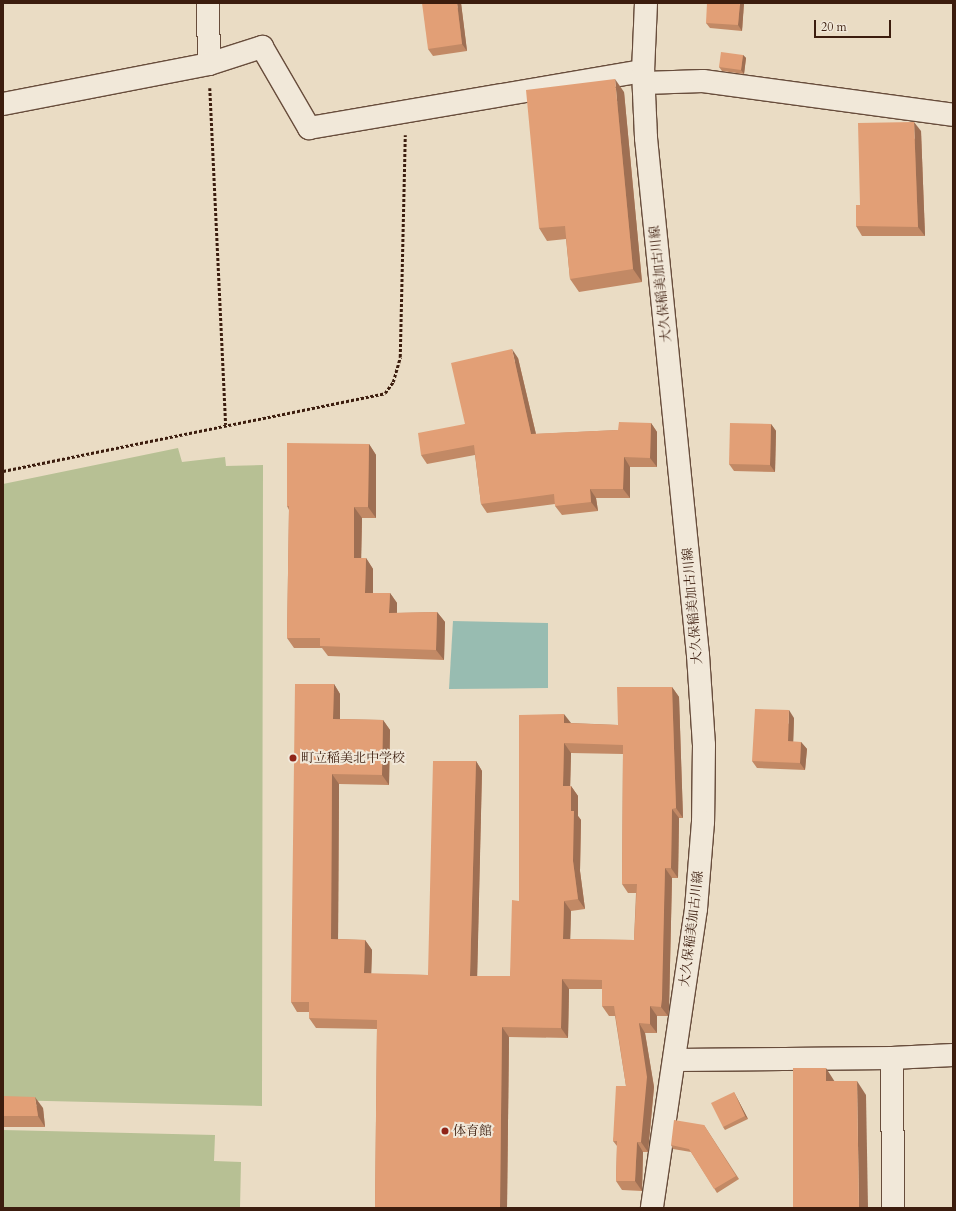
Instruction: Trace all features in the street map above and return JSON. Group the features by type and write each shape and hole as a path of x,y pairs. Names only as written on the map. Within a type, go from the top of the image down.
{"street":[{"path":"208,3 209,64"},
{"name":"大久保稲美加古川線","path":"646,3 644,77 646,138 697,640 704,745 703,822 696,909 676,1060 652,1208"},
{"path":"3,104 209,64 262,47 309,128 407,111 644,77 703,81 953,115"},
{"path":"676,1060 892,1058 953,1055"},
{"path":"892,1058 893,1208"}],"path":[{"path":"209,64 226,425"},
{"path":"3,471 385,393 393,382 400,357 407,111"}],"green space":[{"name":"町立稲美北中学校","path":"178,448 182,462 225,457 226,466 263,465 262,1106 3,1100 3,484"},
{"path":"3,1130 215,1135 214,1161 241,1162 240,1208 3,1208"}],"water":[{"path":"453,621 548,623 548,688 449,689"}],"building":[{"path":"422,3 457,3 462,44 428,49"},
{"path":"707,3 740,3 738,25 706,23"},
{"path":"721,52 743,55 741,70 719,67"},
{"path":"615,79 633,269 570,279 565,226 539,228 526,90"},
{"path":"914,122 918,227 856,226 856,205 860,205 858,123"},
{"path":"512,349 531,434 618,430 619,422 651,423 650,458 624,457 623,489 590,489 591,502 555,506 554,494 481,504 474,445 421,455 418,433 465,424 451,363"},
{"path":"730,423 771,424 770,465 729,464"},
{"path":"287,443 369,444 368,507 354,507 354,558 366,558 365,593 390,593 389,613 437,612 436,650 320,646 320,638 287,638 289,506 287,506"},
{"path":"295,684 334,684 333,719 383,720 382,775 332,774 331,939 365,940 364,973 428,975 433,761 476,761 470,976 510,976 512,900 519,901 519,715 564,714 564,723 618,725 617,687 672,687 676,808 672,809 671,868 665,868 662,999 661,1007 650,1006 650,1024 639,1023 647,1077 641,1142 637,1142 635,1181 616,1181 617,1141 613,1141 616,1086 626,1086 614,1006 602,1006 602,980 562,979 561,1028 502,1027 500,1208 375,1208 377,1020 309,1018 309,1002 291,1002","holes":["564,743 623,745 622,884 637,884 634,940 563,939 564,901 578,899 573,861 574,811 571,811 571,786 563,786"]},
{"path":"755,709 789,710 788,741 801,742 800,763 752,761"},
{"path":"793,1068 826,1068 826,1081 857,1081 859,1208 793,1208"},
{"path":"734,1092 745,1116 723,1127 711,1103"},
{"path":"3,1096 35,1097 38,1116 3,1116"},
{"path":"674,1120 704,1125 736,1176 714,1189 689,1149 671,1145"}],"place":[{"name":"町立稲美北中学校","path":"293,758"},
{"name":"体育館","path":"445,1131"}]}
